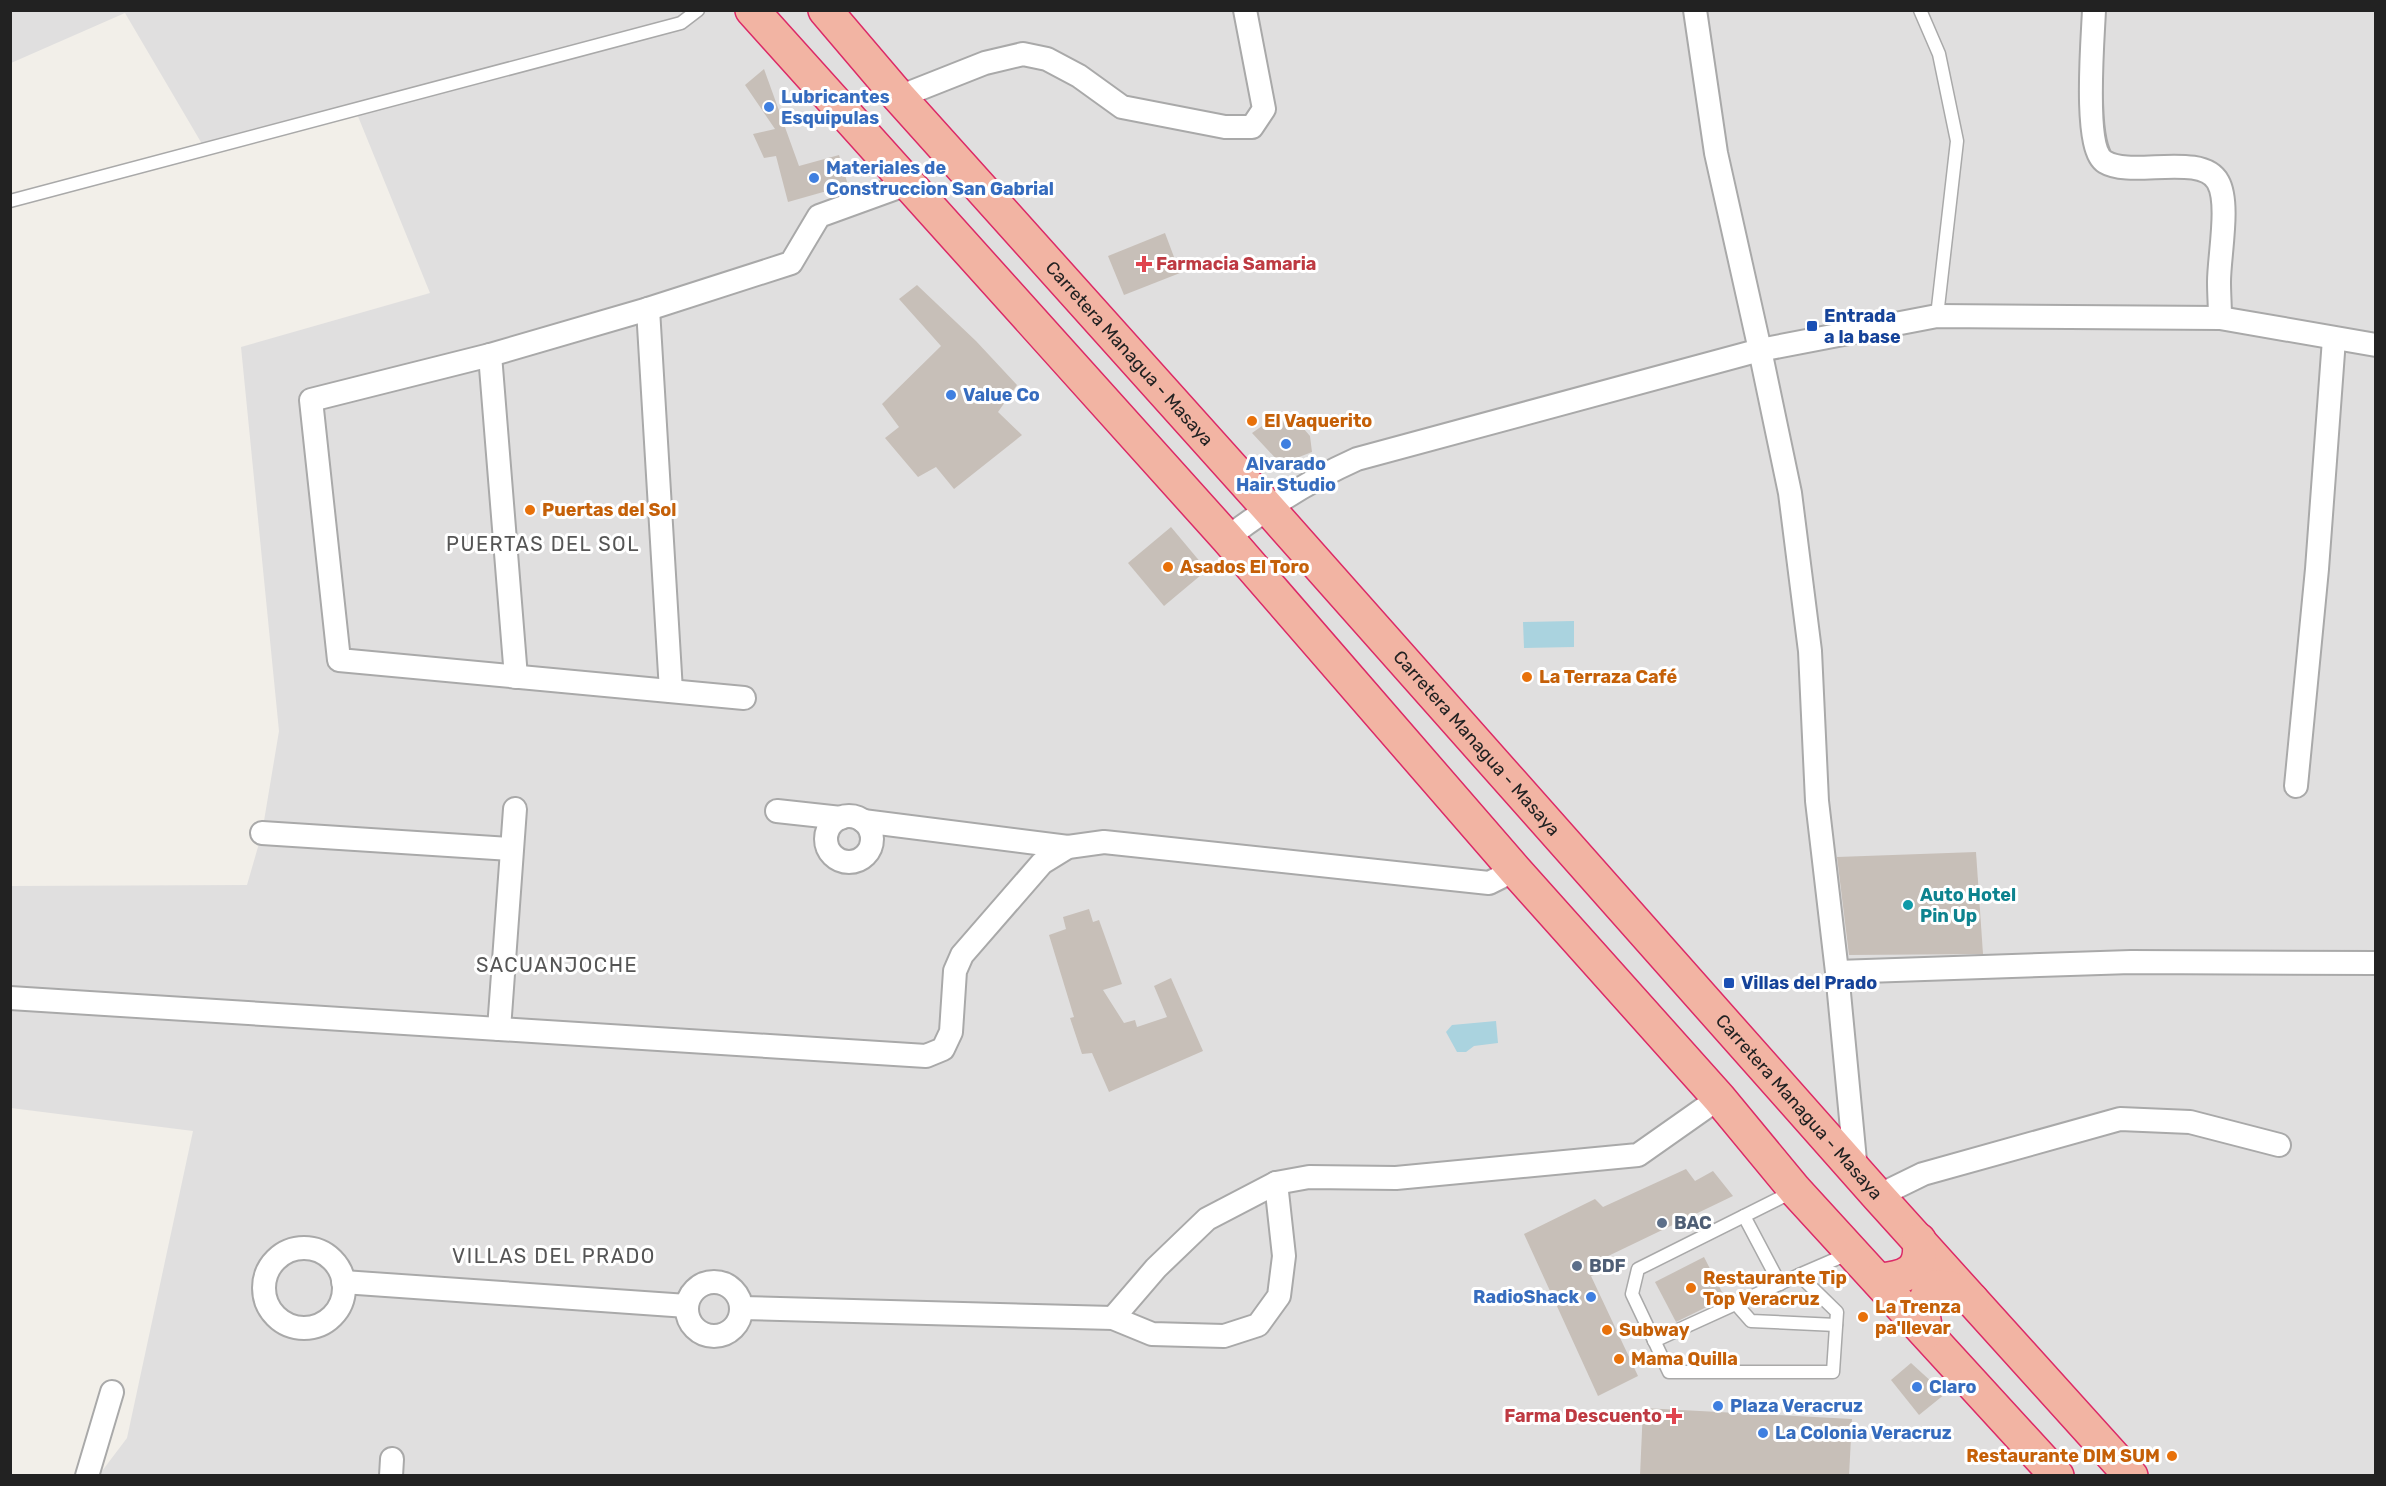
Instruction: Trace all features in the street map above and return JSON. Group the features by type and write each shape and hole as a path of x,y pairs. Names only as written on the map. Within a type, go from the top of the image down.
{"highway":[{"path":"752,10 1227,538 1515,870 1719,1098 1851,1253 1879,1280 2057,1476"},
{"name":"Carretera Managua - Masaya","path":"825,10 906,106 1268,508 1878,1196 2131,1476"},
{"path":"841,108 854,107 863,100 867,92 870,64"},
{"path":"871,141 874,129 881,120 906,106"},
{"path":"1879,1280 1896,1278 1914,1268 1920,1257 1919,1239"},
{"path":"1926,1332 1922,1308 1929,1292 1935,1287 1951,1288 1976,1303"}],"street":[{"path":"906,106 985,63 1023,54 1047,59 1078,76 1122,107 1225,127 1252,127 1264,109 1245,10"},
{"path":"1695,10 1716,153 1790,493 1810,651 1817,801 1837,972 1856,1171"},
{"path":"2094,10 2091,113 2095,149 2104,162 2122,168 2186,166 2211,174 2218,182 2224,199 2219,282 2220,318"},
{"path":"744,698 339,660 311,400 490,355 648,309 791,263 819,216 910,183"},
{"path":"648,309 671,691"},
{"path":"1227,538 1268,508 1319,476 1357,459 1760,350 1937,316 2220,318 2376,345"},
{"path":"2296,786 2317,569 2334,339"},
{"path":"490,355 516,677"},
{"path":"499,1029 515,809"},
{"path":"777,811 1068,847 1104,842 1489,883 1515,870"},
{"path":"262,833 511,849"},
{"path":"10,998 926,1056 942,1049 951,1032 955,971 962,954 1042,863 1068,847"},
{"path":"1837,972 2131,962 2376,963"},
{"path":"1113,1318 1156,1268 1207,1219 1275,1183 1309,1177 1396,1178 1638,1155 1719,1098"},
{"path":"1878,1196 1923,1174 2120,1119 2190,1122 2279,1145"},
{"path":"741,1308 1113,1318 1152,1334 1224,1336 1258,1325 1279,1296 1284,1256 1275,1183"},
{"path":"343,1282 687,1306"},
{"path":"710,1282 719,1282 734,1291 741,1308 736,1324 722,1334 713,1335 704,1334 691,1323 687,1306 694,1290 710,1282"},
{"path":"87,1476 112,1392"}],"lane":[{"path":"10,201 681,23 698,10"},
{"path":"1920,10 1939,54 1957,141 1937,316"},
{"path":"1795,1190 1638,1269 1632,1293 1669,1372 1833,1372 1837,1312 1799,1275"},
{"path":"1744,1216 1780,1284"},
{"path":"1654,1341 1851,1253"},
{"path":"1736,1304 1751,1321 1836,1325"}],"shaded area":[{"path":"11,11 2375,11 2375,1475 99,1475 127,1438 193,1131 11,1108 11,886 247,885 262,833 279,731 241,347 430,293 355,109 205,149 125,13 11,63"}],"water":[{"path":"1574,621 1574,647 1524,648 1523,622"},
{"path":"1496,1021 1498,1043 1474,1046 1466,1052 1457,1052 1446,1032 1452,1025"}],"building":[{"path":"764,69 799,166 839,155 848,185 788,202 776,156 764,158 753,134 775,129 745,85"},
{"name":"Farmacia Samaria","path":"1165,233 1180,273 1124,295 1108,256"},
{"name":"Value Co","path":"917,285 976,341 1017,385 998,412 1022,435 954,489 936,467 918,477 885,438 899,427 882,404 941,346 899,299"},
{"name":"Alvarado Hair Studio","path":"1291,414 1310,436 1312,452 1281,464 1252,433 1272,419 1278,424"},
{"name":"Asados El Toro","path":"1171,527 1207,570 1164,606 1128,563"},
{"name":"Auto Hotel Pin Up","path":"1976,852 1983,954 1849,955 1837,857"},
{"path":"1089,909 1093,922 1099,920 1122,984 1103,990 1124,1023 1135,1020 1137,1027 1167,1017 1154,986 1171,978 1203,1051 1109,1092 1092,1053 1082,1054 1070,1018 1074,1017 1049,935 1066,929 1063,917"},
{"path":"1686,1169 1695,1181 1713,1171 1733,1196 1604,1258 1608,1270 1591,1276 1638,1376 1598,1396 1524,1234 1595,1199 1603,1207"},
{"path":"1704,1257 1725,1298 1676,1322 1655,1282"},
{"name":"Claro","path":"1911,1363 1945,1394 1919,1415 1891,1380"},
{"path":"1643,1408 1852,1419 1849,1476 1640,1476"}],"place":[{"name":"Lubricantes Esquipulas","path":"769,107"},
{"name":"Materiales de Construccion San Gabrial","path":"814,178"},
{"name":"Farmacia Samaria","path":"1144,264"},
{"name":"Entrada a la base","path":"1812,326"},
{"name":"Value Co","path":"951,395"},
{"name":"El Vaquerito","path":"1252,421"},
{"name":"Alvarado Hair Studio","path":"1286,444"},
{"name":"Puertas del Sol","path":"530,510"},
{"name":"Asados El Toro","path":"1168,567"},
{"name":"La Terraza Café","path":"1527,677"},
{"name":"Auto Hotel Pin Up","path":"1908,905"},
{"name":"Villas del Prado","path":"1729,983"},
{"name":"BAC","path":"1662,1223"},
{"name":"BDF","path":"1577,1266"},
{"name":"Restaurante Tip Top Veracruz","path":"1691,1288"},
{"name":"RadioShack","path":"1591,1297"},
{"name":"La Trenza pa'llevar","path":"1863,1317"},
{"name":"Subway","path":"1607,1330"},
{"name":"Mama Quilla","path":"1619,1359"},
{"name":"Claro","path":"1917,1387"},
{"name":"Plaza Veracruz","path":"1718,1406"},
{"name":"Farma Descuento","path":"1674,1416"},
{"name":"La Colonia Veracruz","path":"1763,1433"},
{"name":"Restaurante DIM SUM","path":"2172,1456"}],"district":[{"name":"PUERTAS DEL SOL","path":"543,544"},
{"name":"SACUANJOCHE","path":"557,965"},
{"name":"VILLAS DEL PRADO","path":"554,1256"}]}
